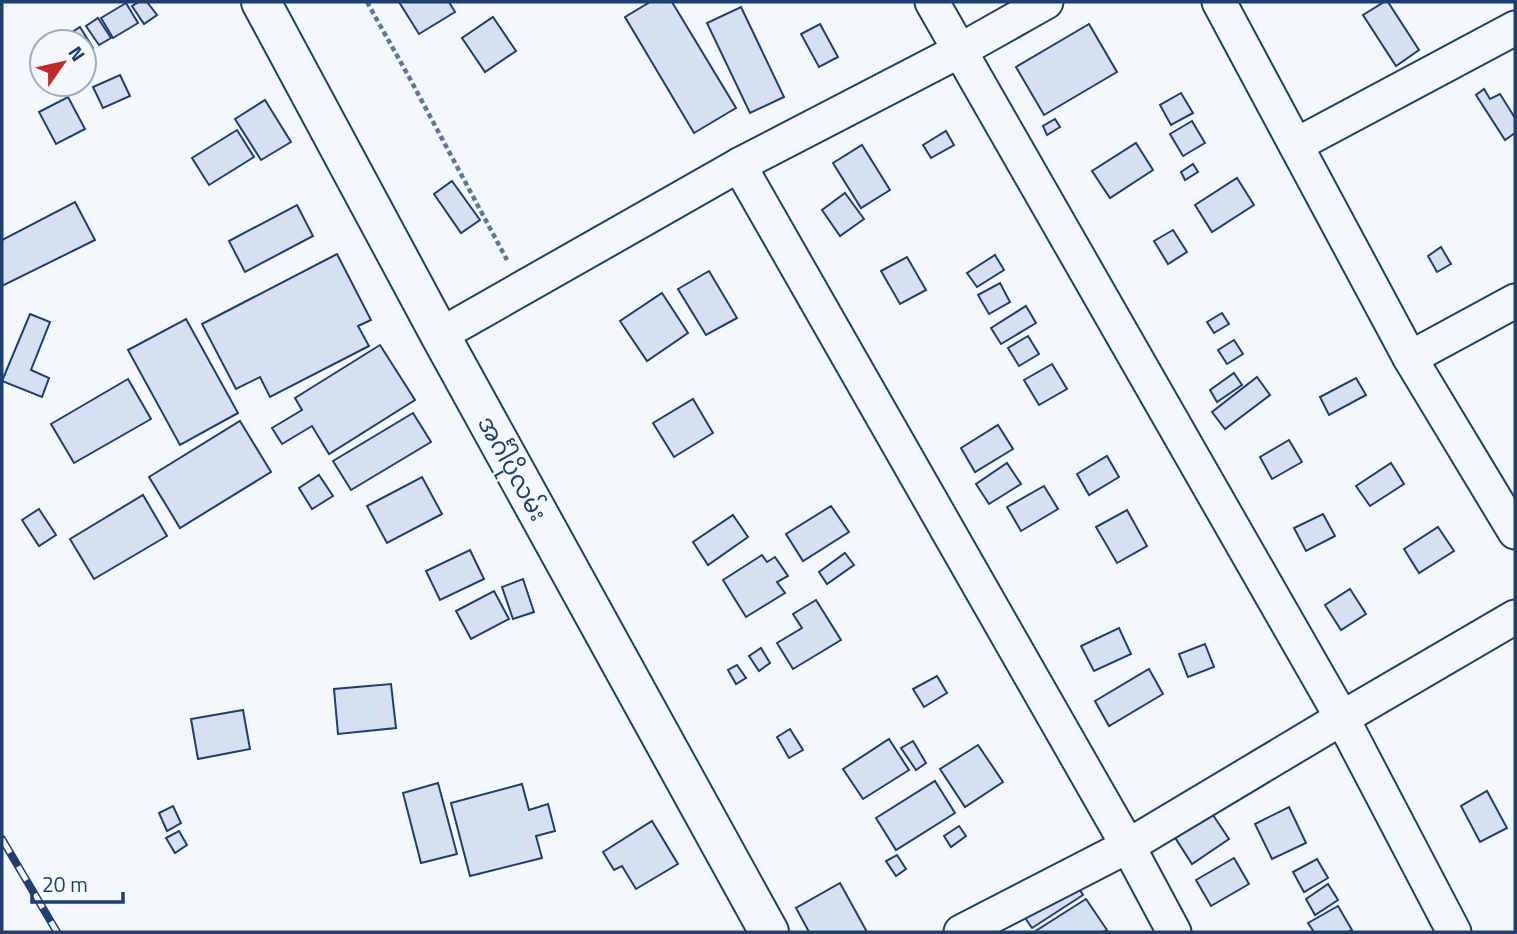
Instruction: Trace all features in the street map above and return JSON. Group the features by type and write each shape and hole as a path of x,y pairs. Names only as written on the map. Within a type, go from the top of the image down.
{"main road":[{"name":"အင်္ဂါပိုလမ်း","path":"261,2 440,335 769,932"}],"street":[{"path":"932,2 1342,718 1454,932"},
{"path":"440,335 738,165 958,51 1046,2"},
{"path":"1219,2 1410,358 1515,532"},
{"path":"1296,145 1515,28"},
{"path":"738,165 1128,846 1174,932"},
{"path":"1410,358 1515,301"},
{"path":"961,932 1128,846 1515,617"}],"path":[{"path":"367,2 522,289"}],"building":[{"path":"147,2 157,15 144,24 132,6"},
{"path":"399,2 449,2 455,12 419,34"},
{"path":"650,2 672,2 736,108 694,133 625,17"},
{"path":"1388,2 1419,50 1396,66 1363,15"},
{"path":"126,3 138,23 113,38 101,18"},
{"path":"741,7 784,97 750,113 707,23"},
{"path":"493,17 516,51 485,72 462,38"},
{"path":"98,18 111,38 99,45 98,28 86,26"},
{"path":"820,24 838,57 819,67 801,34"},
{"path":"1089,24 1117,72 1044,115 1016,67"},
{"path":"120,75 130,96 103,108 98,98 98,85"},
{"path":"1484,89 1490,99 1500,94 1515,118 1515,133 1505,140 1476,95"},
{"path":"1181,93 1193,113 1171,125 1160,105"},
{"path":"69,98 85,129 56,144 39,112"},
{"path":"265,100 291,142 261,160 235,119"},
{"path":"1055,119 1060,127 1047,135 1043,126"},
{"path":"1192,121 1205,143 1183,156 1170,134"},
{"path":"237,130 254,157 209,185 192,158"},
{"path":"946,131 954,145 931,158 923,145"},
{"path":"1136,143 1153,170 1110,198 1092,171"},
{"path":"862,145 890,190 861,208 833,163"},
{"path":"1193,164 1198,172 1185,180 1181,172"},
{"path":"1237,178 1254,205 1212,232 1195,205"},
{"path":"452,181 480,220 461,233 434,194"},
{"path":"845,193 864,219 840,236 822,210"},
{"path":"75,202 95,240 2,286 2,240"},
{"path":"297,205 313,236 245,272 229,241"},
{"path":"1173,230 1187,252 1168,264 1154,241"},
{"path":"1441,247 1451,264 1437,272 1428,256"},
{"path":"337,254 371,320 358,326 369,346 270,397 260,377 236,389 202,324"},
{"path":"995,255 1004,270 977,287 967,273"},
{"path":"907,257 926,290 900,304 881,271"},
{"path":"709,271 737,318 706,335 678,289"},
{"path":"1000,283 1010,302 989,314 978,295"},
{"path":"662,293 688,333 647,361 620,321"},
{"path":"1026,306 1036,323 1001,344 991,328"},
{"path":"1222,313 1229,324 1214,333 1207,322"},
{"path":"30,314 50,322 31,370 49,378 42,397 2,381"},
{"path":"186,319 238,413 180,445 128,350"},
{"path":"1028,336 1039,354 1019,366 1008,348"},
{"path":"1234,340 1243,354 1227,364 1218,350"},
{"path":"380,345 415,400 329,454 312,426 282,444 272,428 302,410 295,398"},
{"path":"1052,364 1067,389 1039,405 1024,380"},
{"path":"1234,373 1242,385 1217,402 1210,390"},
{"path":"1257,377 1270,395 1225,429 1212,412"},
{"path":"1356,378 1366,395 1329,415 1320,397"},
{"path":"128,379 151,419 74,463 51,424"},
{"path":"693,399 713,433 674,457 653,423"},
{"path":"413,413 431,442 351,490 333,461"},
{"path":"240,421 271,472 180,528 149,477"},
{"path":"998,425 1013,449 975,472 961,448"},
{"path":"1289,440 1302,462 1272,479 1260,457"},
{"path":"1107,456 1119,477 1089,495 1077,474"},
{"path":"1007,463 1021,484 989,504 976,484"},
{"path":"1391,463 1404,484 1370,506 1356,486"},
{"path":"319,475 333,496 312,509 299,488"},
{"path":"422,477 442,514 387,543 367,506"},
{"path":"1044,486 1058,509 1021,531 1007,507"},
{"path":"143,495 167,536 94,579 70,539"},
{"path":"831,506 849,532 803,561 786,534"},
{"path":"39,509 56,535 39,546 22,520"},
{"path":"1127,510 1147,546 1117,563 1096,527"},
{"path":"1323,514 1335,536 1306,551 1294,528"},
{"path":"733,515 748,537 708,565 693,542"},
{"path":"1438,527 1454,551 1419,573 1404,549"},
{"path":"470,550 484,579 440,600 426,571"},
{"path":"845,553 854,565 827,584 819,572"},
{"path":"762,555 767,562 775,557 788,576 777,582 785,593 746,617 723,580"},
{"path":"523,579 534,612 513,619 502,587"},
{"path":"1350,589 1366,614 1341,630 1325,605"},
{"path":"494,591 509,619 471,639 456,611"},
{"path":"816,600 841,640 793,669 777,643 802,628 793,614"},
{"path":"1119,628 1131,654 1094,671 1081,646"},
{"path":"1205,644 1214,667 1188,677 1179,654"},
{"path":"761,648 770,663 759,671 749,656"},
{"path":"737,665 746,678 736,684 728,670"},
{"path":"1149,669 1163,694 1109,726 1095,701"},
{"path":"937,676 947,693 924,707 913,689"},
{"path":"391,684 396,728 338,734 334,689"},
{"path":"243,710 250,749 198,759 191,719"},
{"path":"790,729 803,750 789,758 777,737"},
{"path":"889,739 909,770 863,799 843,769"},
{"path":"913,741 926,763 916,770 901,748"},
{"path":"978,745 1003,782 965,807 940,769"},
{"path":"935,781 955,813 896,850 876,818"},
{"path":"438,783 457,854 421,863 403,793"},
{"path":"522,784 529,810 548,804 555,831 536,836 542,858 470,876 451,803"},
{"path":"1487,791 1507,828 1480,842 1461,806"},
{"path":"173,806 181,823 167,831 159,813"},
{"path":"1289,807 1306,843 1272,859 1255,824"},
{"path":"1211,812 1229,839 1192,864 1174,836"},
{"path":"652,821 678,864 636,889 622,866 614,870 603,852"},
{"path":"959,826 966,836 951,847 944,836"},
{"path":"179,831 187,845 175,853 166,838"},
{"path":"897,855 906,869 896,876 886,861"},
{"path":"1234,858 1249,884 1211,906 1196,880"},
{"path":"1317,859 1328,878 1304,892 1293,872"},
{"path":"1073,879 1083,895 1032,928 1021,912"},
{"path":"840,883 867,932 809,932 796,908"},
{"path":"1328,884 1338,900 1315,915 1306,899"},
{"path":"1086,899 1107,930 1034,932"},
{"path":"1338,906 1352,930 1314,932 1308,923"}],"railway":[{"path":"2,839 57,932"}]}
